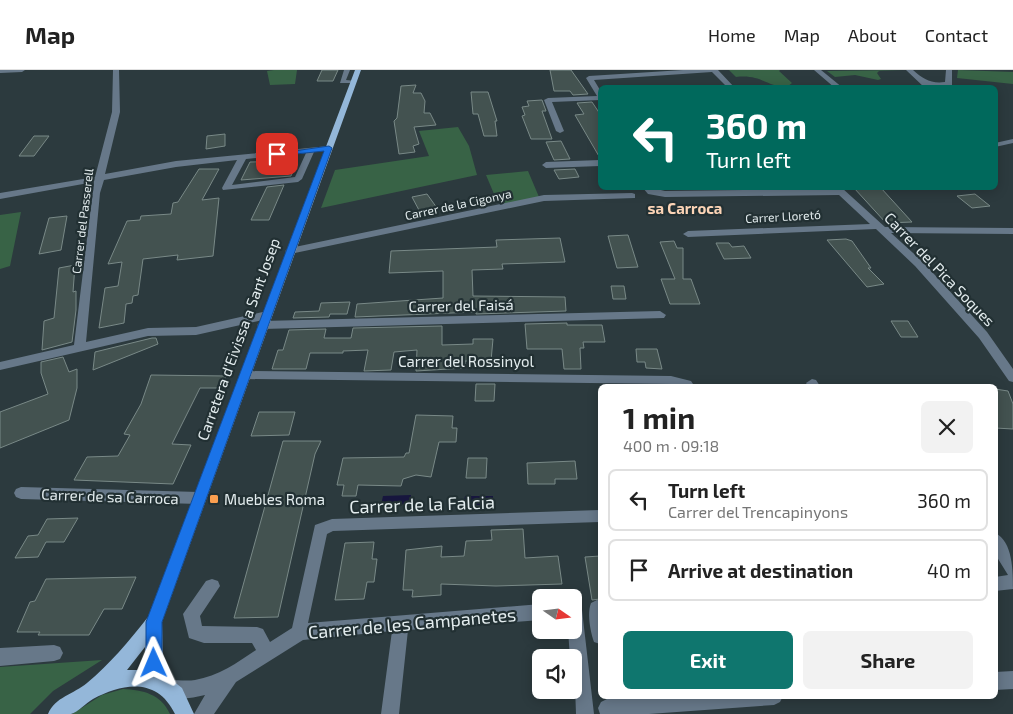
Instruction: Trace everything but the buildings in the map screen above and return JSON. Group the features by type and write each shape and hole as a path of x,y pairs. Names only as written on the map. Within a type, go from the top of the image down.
{"main road":[{"name":"Carretera d'Eivissa a Sant Josep","path":"95,687 125,660 154,622 358,70"},
{"name":"Carretera d'Eivissa a Sant Josep","path":"154,622 154,663 165,686 177,697 185,714"},
{"path":"57,714 80,696 95,687 113,680 146,678 165,686"}],"street":[{"path":"0,71 22,70"},
{"name":"Carrer del Passerell","path":"80,347 99,179 116,112 116,70"},
{"path":"347,70 342,82 354,82"},
{"path":"597,70 601,78"},
{"path":"598,93 589,78 714,70 729,85"},
{"path":"818,70 836,85"},
{"path":"909,70 927,85"},
{"path":"948,85 949,70"},
{"path":"560,131 548,100 598,96"},
{"path":"998,144 1013,141"},
{"path":"0,196 176,164 329,148"},
{"path":"243,157 226,188 298,179 311,150"},
{"path":"546,165 598,164"},
{"path":"649,190 665,194 691,191 839,190"},
{"name":"Carrer del Pica Soques","path":"839,190 919,264 983,335 1013,378"},
{"name":"Carrer de la Cigonya","path":"290,251 544,198 632,196"},
{"name":"Carrer Lloretó","path":"688,234 881,228 1013,231"},
{"name":"Carrer del Faisá","path":"0,366 148,332 196,331 265,320 660,315"},
{"name":"Carrer del Rossinyol","path":"244,375 671,380 687,384"},
{"name":"Carrer de sa Carroca","path":"20,493 200,498"},
{"name":"Carrer de la Falcia","path":"300,632 300,621 320,530 332,525 598,516"},
{"path":"998,545 1013,570"},
{"path":"998,584 1013,582"},
{"path":"212,586 191,614 196,632 204,635 257,635 266,652"},
{"path":"582,609 598,608"},
{"name":"Carrer de les Campanetes","path":"165,686 194,689 212,684 234,674 300,632 401,622 532,613"},
{"path":"390,714 401,622"},
{"path":"577,639 585,714"},
{"path":"0,657 54,653"},
{"name":"Carrer de les Campanetes","path":"204,714 218,692 234,674"},
{"path":"998,681 1013,680"},
{"path":"606,706 724,699"}],"green space":[{"path":"297,70 295,84 270,85 267,71"},
{"path":"729,70 780,70 792,83 790,85 774,85 752,77 736,77"},
{"path":"903,70 879,71 877,73 881,79 878,80 855,75 835,77 827,71"},
{"path":"958,70 1013,72 1013,84 957,78"},
{"path":"458,127 469,146 477,175 321,208 335,170 429,156 419,131"},
{"path":"528,171 539,197 503,205 497,201 486,175"},
{"path":"21,212 10,266 0,269 0,215"},
{"path":"102,660 53,691 30,714 0,714 0,667"},
{"path":"123,689 151,694 162,702 170,714 72,714 102,695"}],"shaded area":[{"path":"411,495 410,504 381,505 383,496"},
{"path":"465,496 493,496 493,505 463,505"}],"place":[{"name":"Muebles Roma","path":"214,499"}],"district":[{"name":"sa Carroca","path":"685,208"}],"route":[{"path":"154,663 154,622 329,148 277,154"}]}
